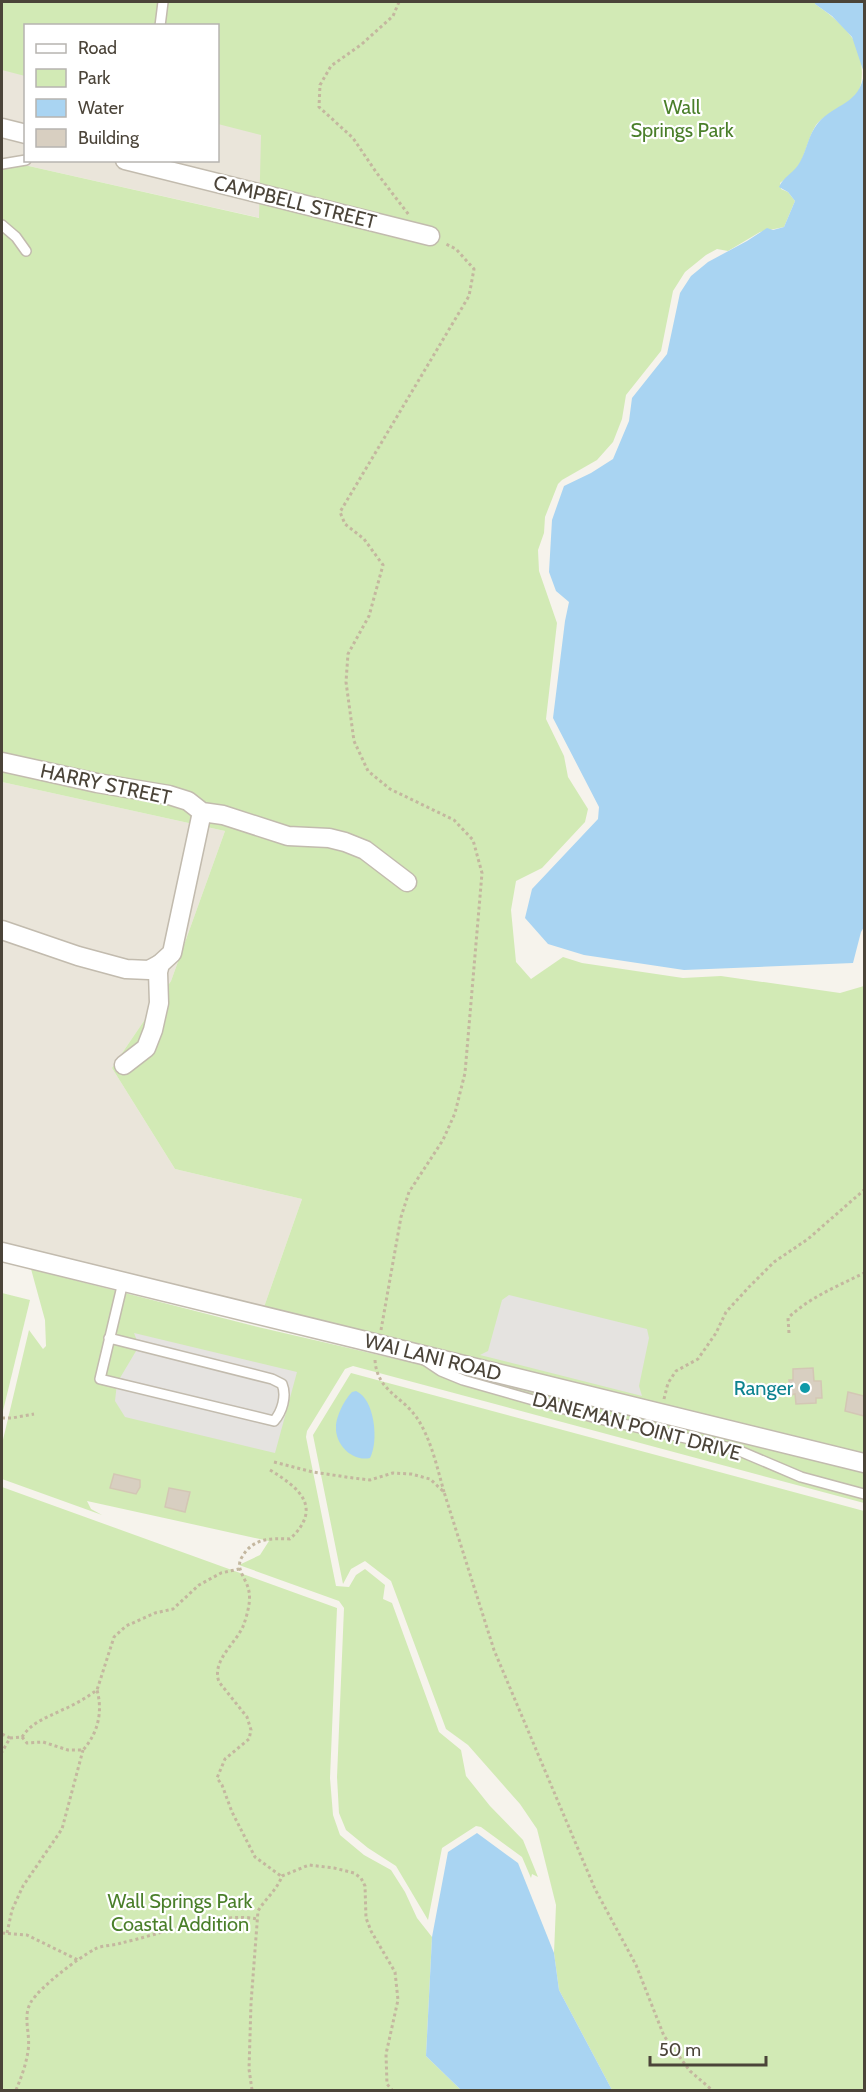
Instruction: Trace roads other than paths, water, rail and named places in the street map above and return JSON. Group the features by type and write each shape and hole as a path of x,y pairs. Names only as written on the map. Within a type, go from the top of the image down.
{"street":[{"path":"2,128 24,134"},
{"name":"CAMPBELL STREET","path":"133,162 430,236"},
{"name":"HARRY STREET","path":"2,762 97,783 169,795 188,801 202,812 222,814 288,836 329,838 345,842 365,850 407,882"},
{"path":"2,930 78,956 126,969 149,970 160,964 172,953 202,812"},
{"path":"124,1065 146,1048 153,1030 159,1003 160,964"},
{"name":"WAI LANI ROAD","path":"2,1252 864,1463"}],"lane":[{"path":"160,24 163,2"},
{"path":"2,164 24,160"},
{"path":"2,225 16,237 26,251"},
{"path":"110,1338 272,1379 282,1384 285,1392 280,1415 274,1421 100,1379 123,1282"},
{"name":"DANEMAN POINT DRIVE","path":"414,1352 431,1366 463,1380 600,1419 735,1449 801,1477 864,1494"}],"water":[{"path":"815,2 864,2 864,73 852,37"},
{"path":"864,73 864,927 853,963 684,970 584,955 548,944 525,918 532,889 598,819 599,807 553,718 569,602 556,591 549,572 552,520 564,486 613,459 629,421 632,398 667,354 680,293 691,276 708,262 767,228 773,230 784,227 795,201 788,192 779,187 800,162 818,123 858,92"},
{"path":"356,1391 367,1403 374,1422 373,1451 370,1458 363,1459 351,1454 338,1440 336,1433 336,1423 341,1408 349,1395"},
{"path":"477,1833 518,1863 554,1953 559,1990 612,2090 461,2090 426,2056 432,1937 448,1852"}],"place":[{"name":"Ranger","path":"805,1388"}],"park label":[{"name":"Wall Springs Park","path":"682,118"},
{"name":"Wall Springs Park Coastal Addition","path":"180,1912"}]}
